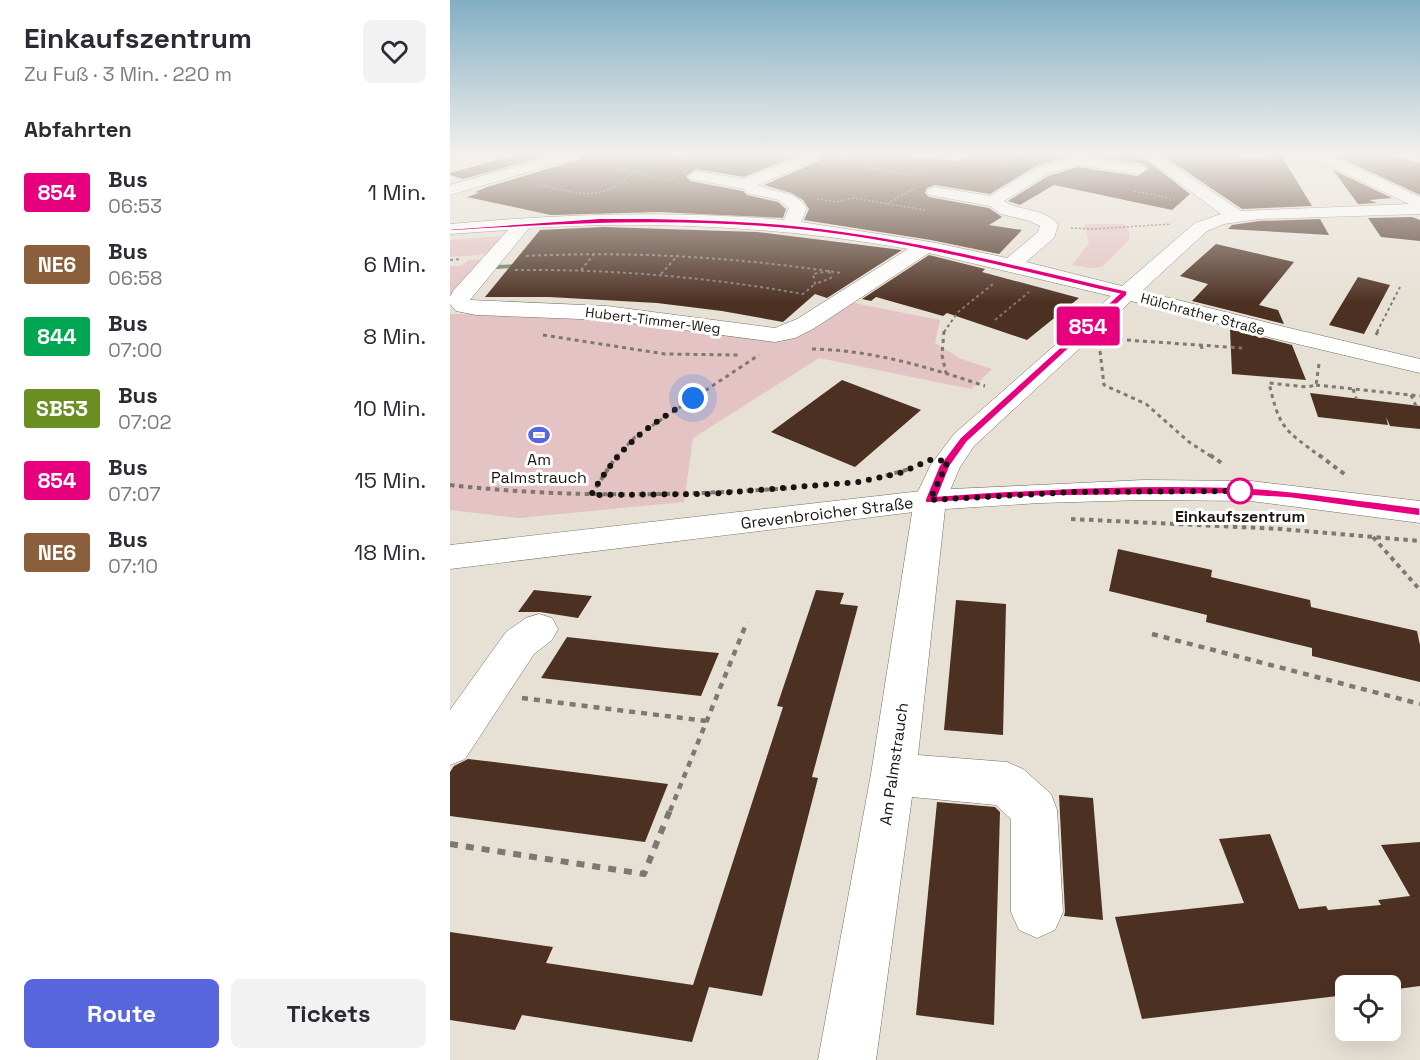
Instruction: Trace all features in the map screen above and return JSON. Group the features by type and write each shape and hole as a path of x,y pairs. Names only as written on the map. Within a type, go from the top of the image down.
{"street":[{"path":"790,227 798,208 796,204"},
{"path":"998,204 1003,208 1040,218 1050,225 1047,234 1010,265"},
{"path":"1220,204 1236,216"},
{"path":"939,481 964,440 1092,335 1124,293 1201,227 1213,221 1236,216 1420,209"},
{"name":"Hülchrather Straße","path":"458,215 524,224 665,220 790,227 862,235 1010,265 1322,344 1420,366"},
{"name":"Hubert-Timmer-Weg","path":"524,224 459,298 460,309 607,313 752,334 781,335 805,324 925,247"},
{"name":"Grevenbroicher Straße","path":"450,556 939,481 1040,493 1251,491 1420,512"},
{"name":"Am Palmstrauch","path":"847,1060 939,481"},
{"path":"450,745 520,643 539,629"},
{"path":"893,774 1008,784 1034,810 1036,912"}],"path":[{"path":"890,204 932,212"},
{"path":"1050,225 1089,229 1166,224 1201,227"},
{"path":"581,270 595,253"},
{"path":"490,264 595,253 678,255 756,261 874,279"},
{"path":"661,274 678,255"},
{"path":"490,264 661,274 726,281 803,294 815,284 831,278 829,271"},
{"path":"815,284 813,274 829,271"},
{"path":"995,320 1051,275"},
{"path":"946,374 940,348 942,330 950,319 993,284"},
{"path":"1366,354 1400,287"},
{"path":"591,495 611,462 635,437 762,353 777,342 781,335"},
{"path":"1092,335 1151,344 1251,348"},
{"path":"1092,335 1100,342 1104,385 1146,405 1189,442 1229,468"},
{"path":"1316,385 1322,344"},
{"path":"1201,345 1203,352"},
{"path":"1420,396 1316,385 1307,387 1269,383 1276,414 1285,430 1344,472 1356,485 1372,536 1420,590"},
{"path":"1353,389 1356,398"},
{"path":"1411,395 1416,406"},
{"path":"869,480 900,473 930,460 939,481"},
{"path":"450,486 524,494 591,495 686,494 795,488"},
{"path":"1068,519 1281,529 1420,541"},
{"path":"450,844 644,874 747,622"},
{"path":"1152,634 1420,704"},
{"path":"485,694 706,721"}],"shaded area":[{"path":"1084,224 1125,224 1129,231 1129,240 1102,267 1072,265 1089,243"},
{"path":"506,236 489,254 450,257 450,240"},
{"path":"490,259 450,301 450,266 462,266 468,260"},
{"path":"849,302 940,320 935,343 961,359 992,369 971,389 819,358 693,438 684,502 519,518 450,510 450,314 574,315 766,341 778,340"}],"building":[{"path":"502,204 781,204 786,209 783,218 659,212 551,215"},
{"path":"806,204 970,204 989,208 1002,217 989,225 1022,230 999,254 931,240 804,220 809,209"},
{"path":"1146,204 1178,204 1172,210"},
{"path":"1235,204 1312,206 1242,209"},
{"path":"1412,217 1420,220 1420,241 1381,237 1368,218"},
{"path":"1320,219 1329,235 1228,229 1232,225 1259,221"},
{"path":"604,227 757,232 902,250 827,298 815,294 783,322 657,303 549,297 485,297 540,230"},
{"path":"1216,244 1294,262 1259,305 1278,310 1284,324 1192,301 1208,284 1180,276"},
{"path":"929,255 985,269 982,272 1079,298 1027,340 947,313 943,316 876,297 871,301 862,299"},
{"path":"1358,277 1390,285 1364,334 1329,325"},
{"path":"1230,329 1292,345 1306,380 1232,374"},
{"path":"842,380 921,410 855,467 771,432"},
{"path":"1310,393 1420,406 1420,429 1390,426 1386,417 1388,425 1318,417"},
{"path":"1118,549 1212,570 1211,577 1310,600 1311,607 1417,631 1420,645 1420,682 1312,656 1312,648 1206,622 1207,615 1109,591"},
{"path":"534,590 592,596 578,618 540,612 518,612"},
{"path":"816,590 844,593 840,604 858,606 812,777 818,778 762,996 709,987 692,1042 522,1015 515,1030 450,1020 450,932 553,947 546,963 693,985 783,707 777,706"},
{"path":"956,600 1006,604 1003,735 944,730"},
{"path":"567,637 719,653 701,696 541,678"},
{"path":"468,759 668,784 645,842 450,816 450,772 454,766"},
{"path":"1059,795 1093,798 1103,920 1064,916"},
{"path":"937,802 995,807 1000,812 994,1025 916,1015"},
{"path":"1270,834 1299,909 1326,906 1328,910 1381,905 1378,900 1410,896 1381,845 1420,842 1420,986 1401,989 1401,975 1335,975 1335,996 1142,1019 1115,917 1244,903 1219,839"}],"waterway":[{"path":"496,267 521,266"}],"bus line":[{"name":"854","path":"450,229 540,222 665,220 742,223 834,231 1010,265 1124,293 964,440 945,466 930,500 1040,493 1225,490 1290,495 1420,512"}],"place":[{"name":"Am Palmstrauch","path":"539,435"},
{"name":"Einkaufszentrum","path":"1240,491"}],"route":[{"path":"693,398 651,424 621,450 591,495 708,494 859,482 900,473 930,460 948,461 930,500 1074,492 1240,491"}]}
